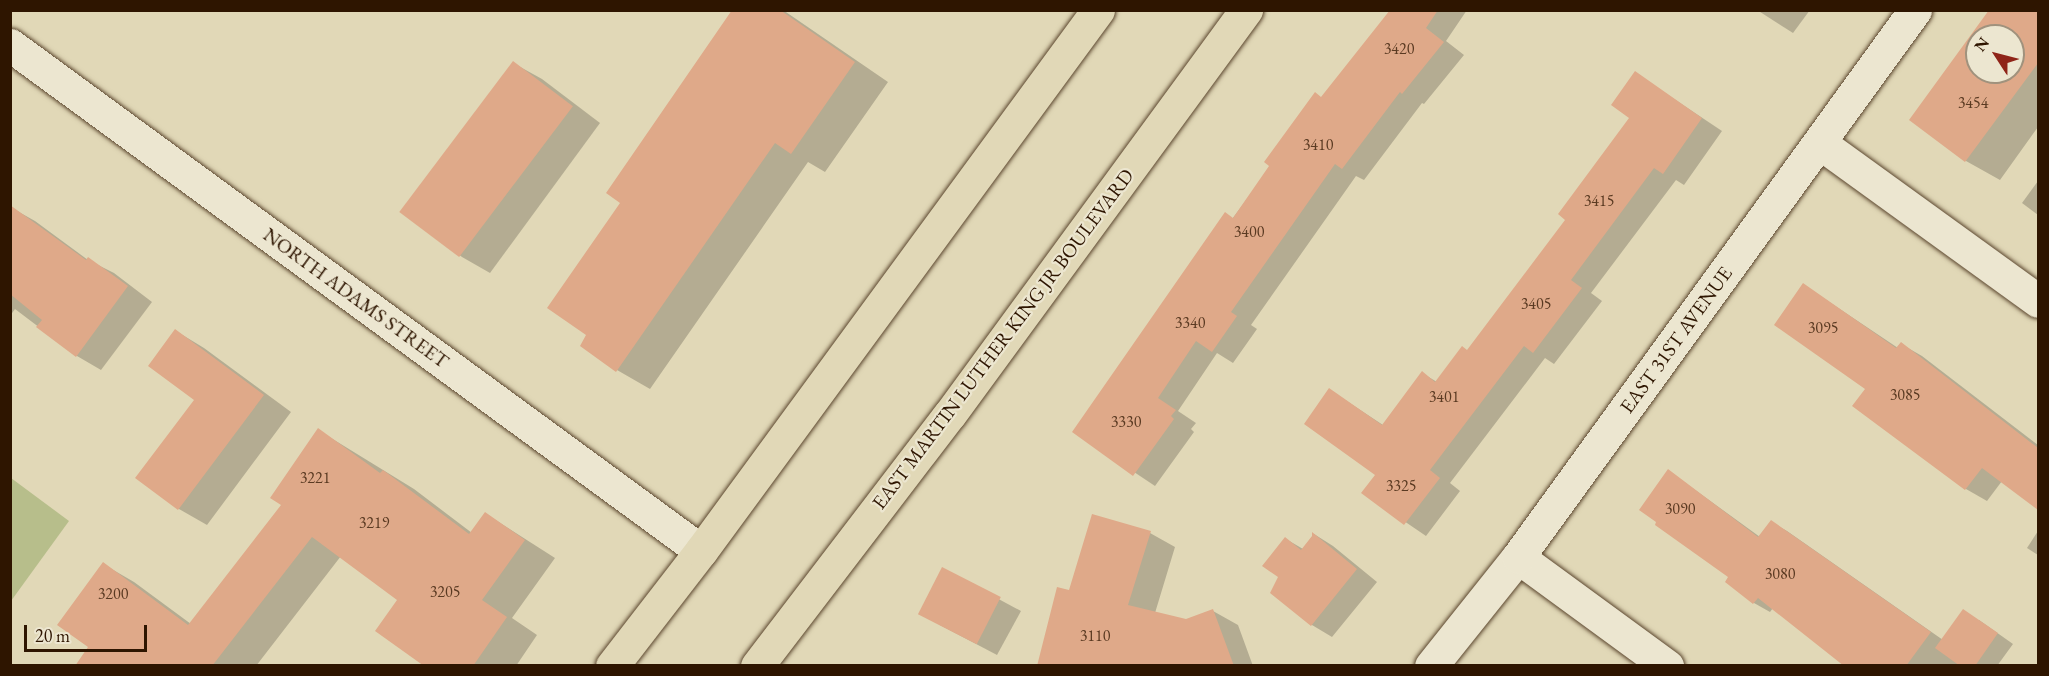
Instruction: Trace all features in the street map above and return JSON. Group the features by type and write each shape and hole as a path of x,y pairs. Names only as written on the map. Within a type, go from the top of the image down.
{"main road":[{"name":"EAST MARTIN LUTHER KING JR BOULEVARD","path":"767,663 1246,10"},
{"path":"612,666 701,551 1088,14"}],"street":[{"name":"EAST 31ST AVENUE","path":"1431,666 1518,556 1915,10"},
{"name":"NORTH ADAMS STREET","path":"10,45 701,551"},
{"path":"1820,143 2038,302"},
{"path":"1518,556 1667,666"}],"green space":[{"path":"11,478 69,521 11,601"}],"building":[{"path":"732,10 780,10 855,62 791,154 775,143 616,372 580,346 586,335 547,308 620,203 606,193"},
{"path":"1390,10 1438,10 1426,28 1444,42 1402,94 1400,92 1342,169 1335,164 1231,312 1237,316 1212,352 1196,341 1158,398 1176,410 1171,416 1174,419 1133,476 1072,432 1225,212 1233,218 1269,166 1264,162 1315,92 1321,97"},
{"path":"1989,10 2038,10 2038,63 2025,81 2025,24 1979,24"},
{"path":"1965,43 1965,84 2023,84 1965,162 1909,120"},
{"path":"513,61 573,106 459,257 399,212"},
{"path":"1635,71 1702,118 1663,174 1654,168 1571,280 1582,288 1533,353 1524,346 1430,470 1440,478 1404,525 1361,493 1375,475 1304,424 1329,388 1382,425 1422,371 1435,382 1462,346 1467,350 1565,220 1558,214 1629,118 1611,105"},
{"path":"10,205 86,260 88,257 128,286 76,357 36,327 42,320 10,294"},
{"path":"1803,283 1896,348 1901,342 2038,448 2038,510 1982,468 1965,490 1852,406 1865,389 1774,325"},
{"path":"175,329 264,395 178,510 135,478 194,400 148,366"},
{"path":"318,428 380,473 383,470 469,534 485,512 525,540 482,600 507,617 473,666 424,666 375,631 397,600 312,537 212,666 75,666 88,647 57,625 103,562 188,625 281,505 270,498"},
{"path":"1668,469 1758,537 1771,520 1931,632 1906,666 1844,666 1758,598 1753,604 1725,582 1728,577 1655,525 1656,522 1639,510"},
{"path":"1092,514 1151,531 1128,605 1186,619 1213,609 1234,666 1037,666 1057,587 1069,590"},
{"path":"1312,532 1357,569 1311,626 1270,593 1278,577 1262,566 1285,537 1301,550 1312,536"},
{"path":"942,567 1001,597 977,644 918,614"},
{"path":"1963,609 1998,633 1975,666 1960,666 1935,648"}]}
